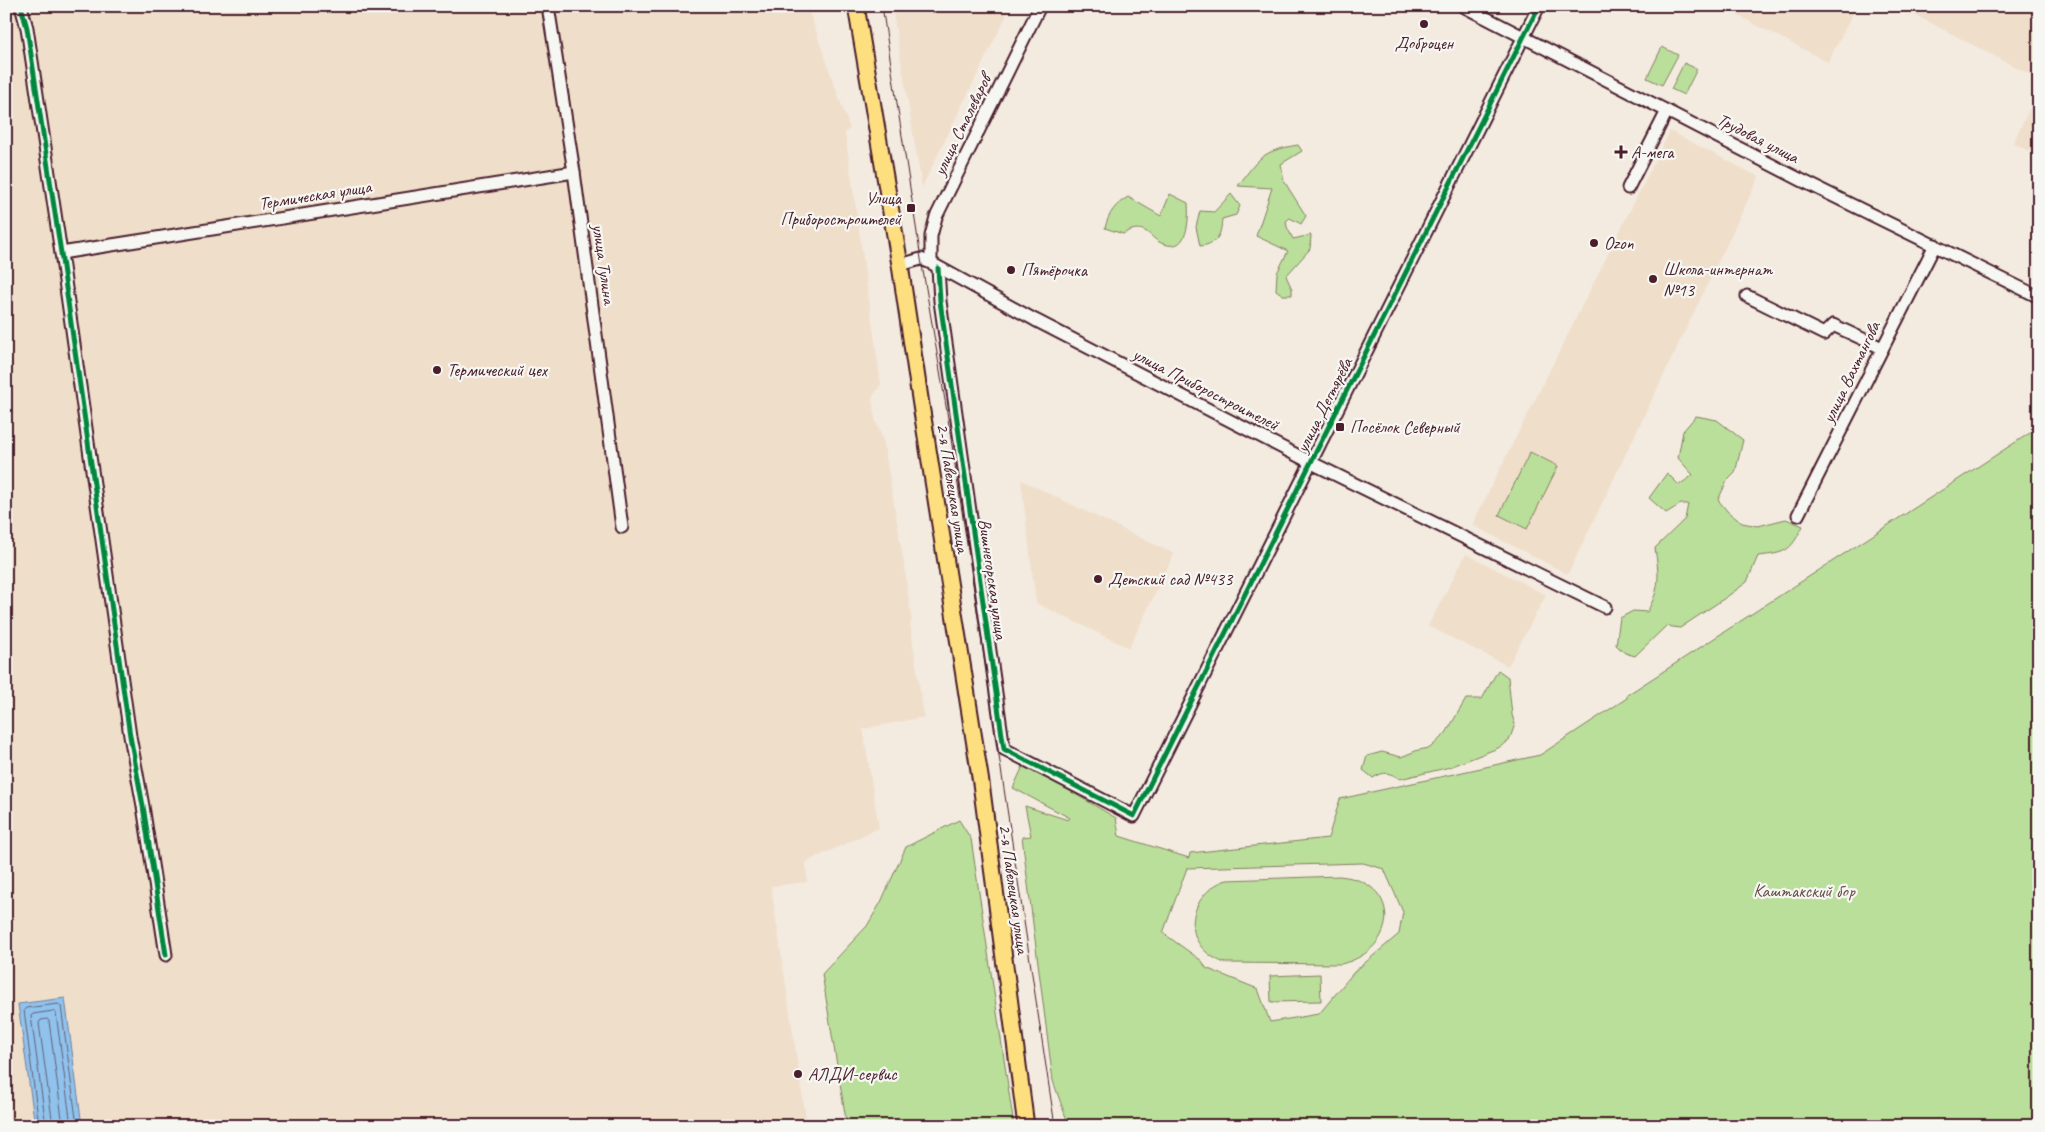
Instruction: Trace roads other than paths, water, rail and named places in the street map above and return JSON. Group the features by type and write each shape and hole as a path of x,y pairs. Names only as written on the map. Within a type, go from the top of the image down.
{"main road":[{"name":"2-я Павелецкая улица","path":"856,6 900,265 981,783 1026,1126"}],"street":[{"path":"21,6 27,28 128,718 166,955"},
{"name":"улица Тулина","path":"548,6 574,172 622,527"},
{"name":"улица Сталеваров","path":"934,266 931,236 936,217 1040,6"},
{"name":"Трудовая улица","path":"1463,6 1801,180 2039,297"},
{"name":"улица Дегтярёва","path":"1134,816 1539,6"},
{"path":"1628,188 1666,111"},
{"name":"Термическая улица","path":"61,253 574,172"},
{"name":"улица Вахтангова","path":"1798,515 1935,245"},
{"name":"улица Приборостроителей","path":"900,265 921,259 1310,462 1605,607"},
{"name":"Вишнегорская улица","path":"934,266 1004,749 1134,816"},
{"path":"1747,296 1824,334 1833,325 1882,348"}],"water":[{"path":"65,998 82,1126 35,1126 18,1004"}],"tram line":[{"path":"882,6 947,412 1055,1126"}],"place":[{"name":"Доброцен","path":"1424,24"},
{"name":"А-мега","path":"1621,152"},
{"name":"Улица Приборостроителей","path":"911,208"},
{"name":"Ozon","path":"1594,243"},
{"name":"Пятёрочка","path":"1011,270"},
{"name":"Школа-интернат №13","path":"1653,279"},
{"name":"Термический цех","path":"437,370"},
{"name":"Посёлок Северный","path":"1340,427"},
{"name":"Детский сад №433","path":"1098,579"},
{"name":"АЛДИ-сервис","path":"798,1074"}],"park label":[{"name":"Каштакский бор","path":"1804,891"}]}
